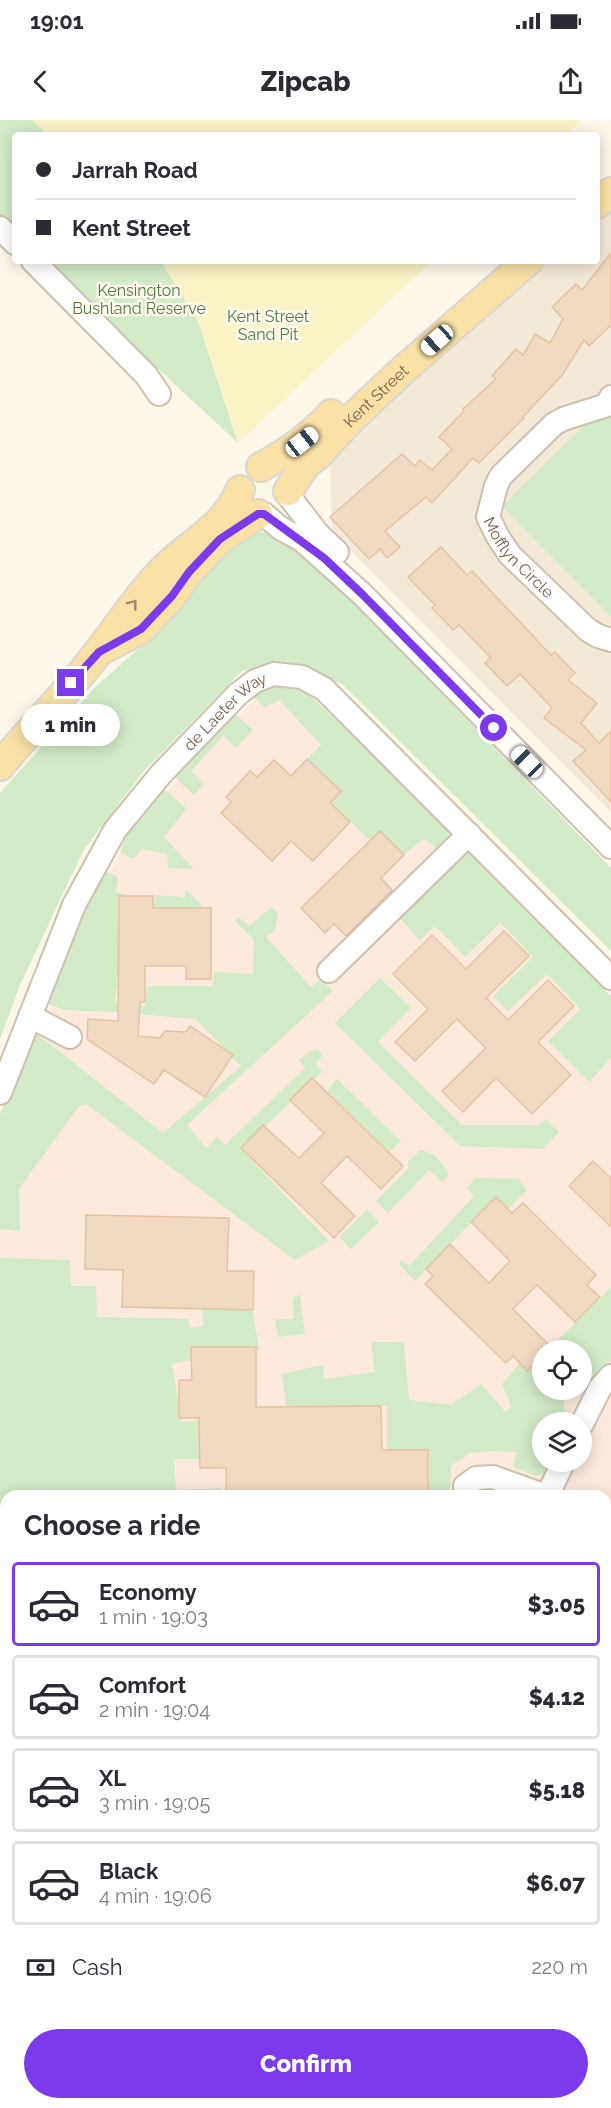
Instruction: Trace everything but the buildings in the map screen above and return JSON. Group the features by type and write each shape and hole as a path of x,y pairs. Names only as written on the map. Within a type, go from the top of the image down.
{"main road":[{"name":"Kent Street","path":"261,467 289,452 316,431 344,400 388,358 503,264"},
{"name":"Kent Street","path":"288,493 306,464 317,456 352,418 525,264"},
{"path":"0,766 99,652 136,599 169,563 212,530 225,516 235,504 241,483 249,472 261,467 272,468 280,473 286,481 288,493 281,507 273,512 261,514 220,539 141,629 99,652"},
{"path":"240,490 245,505 261,514"}],"street":[{"path":"0,228 12,240"},
{"path":"36,264 146,375 159,394"},
{"name":"Mofflyn Circle","path":"611,397 608,405 554,424 501,476 488,517 510,555 588,630 611,640"},
{"path":"288,493 318,534 611,829"},
{"path":"261,514 316,552 362,594 611,847"},
{"name":"de Laeter Way","path":"0,1093 74,905 116,830 161,774 238,694 255,681 274,674 302,677 324,689 611,978"},
{"path":"329,971 469,834"},
{"path":"30,1016 70,1037"},
{"path":"588,1412 600,1388 611,1376"},
{"path":"550,1490 559,1472"},
{"path":"465,1486 476,1478 493,1477 534,1490"}],"shaded area":[{"path":"611,178 611,812 332,532 330,461 526,264 600,264 600,189"},
{"path":"263,695 314,702 611,1001 611,1490 0,1490 0,1138 88,911 128,839 173,784 248,706"}],"green space":[{"path":"0,120 32,120 45,132 12,132 12,233 0,222"},
{"name":"Kensington Bushland Reserve","path":"45,264 163,264 198,321 238,443"},
{"path":"611,399 611,615 610,616 502,506"},
{"path":"261,532 287,534 611,868 611,951 342,684 277,661 242,671 143,772 83,851 20,985 0,1039 0,793 94,688 152,637 194,591 225,551 245,537"},
{"path":"270,684 300,686 453,830 437,849 424,838 404,855 380,831 370,840 330,803 341,791 307,759 321,745 279,700 265,708 250,694"},
{"path":"232,711 253,730 236,748 223,736 191,771 204,784 194,795 173,775"},
{"path":"164,789 185,807 185,811 164,837 194,869 168,868 167,854 142,849 133,859 120,852 127,835"},
{"path":"466,849 611,996 611,1058 589,1082 548,1041 580,1009 547,974 508,1011 493,996 533,957 500,923 465,957 435,926 420,940 398,916"},
{"path":"103,870 118,877 116,892 127,895 115,1002 145,1006 147,986 213,986 214,972 253,974 254,940 234,920 239,917 249,926 271,907 278,913 275,930 266,937 311,987 321,979 333,991 187,1125 206,1148 217,1137 225,1145 305,1068 299,1060 309,1052 318,1050 323,1055 316,1064 322,1072 241,1149 329,1241 295,1260 86,1104 79,1106 19,1189 20,1231 0,1229 0,1114 33,1031 163,1133 241,1066 196,1019 64,1010 46,1003 79,914"},
{"path":"186,890 204,907 154,908 155,895 185,897"},
{"path":"380,978 411,1008 378,1042 462,1125 539,1125 546,1119 559,1132 543,1149 460,1146 335,1023"},
{"path":"337,1079 401,1141 390,1152 327,1091"},
{"path":"421,1150 439,1160 448,1171 447,1178 442,1182 429,1170 388,1213 376,1201 408,1169 408,1161"},
{"path":"476,1178 518,1179 527,1190 508,1209 496,1197 415,1281 399,1264 402,1260 409,1266 474,1196 467,1189"},
{"path":"367,1210 379,1222 351,1249 339,1237"},
{"path":"0,1258 70,1260 71,1286 96,1286 97,1317 188,1319 190,1328 204,1326 201,1307 252,1309 259,1349 172,1364 182,1422 200,1420 200,1459 174,1459 176,1490 0,1490"},
{"path":"611,1287 611,1360 595,1377 592,1377 592,1340 558,1340"},
{"path":"300,1295 305,1334 278,1337 275,1319 293,1319 293,1297"},
{"path":"371,1342 404,1342 409,1400 451,1405 481,1384 506,1412 511,1406 502,1384 520,1363 532,1359 532,1400 563,1400 565,1412 532,1412 532,1472 544,1473 535,1476 513,1467 517,1452 470,1453 451,1466 450,1490 429,1490 429,1452 387,1451 387,1406 286,1406 282,1374 323,1365 324,1379 375,1372"},
{"path":"222,1488 222,1490 176,1490"}],"sand":[{"path":"32,120 582,120 569,132 45,132"},
{"name":"Kent Street Sand Pit","path":"163,264 429,264 238,443 198,321"}],"route":[{"path":"71,683 99,652 141,629 220,539 258,514 264,514 280,528 302,540 350,582 494,728"}]}
